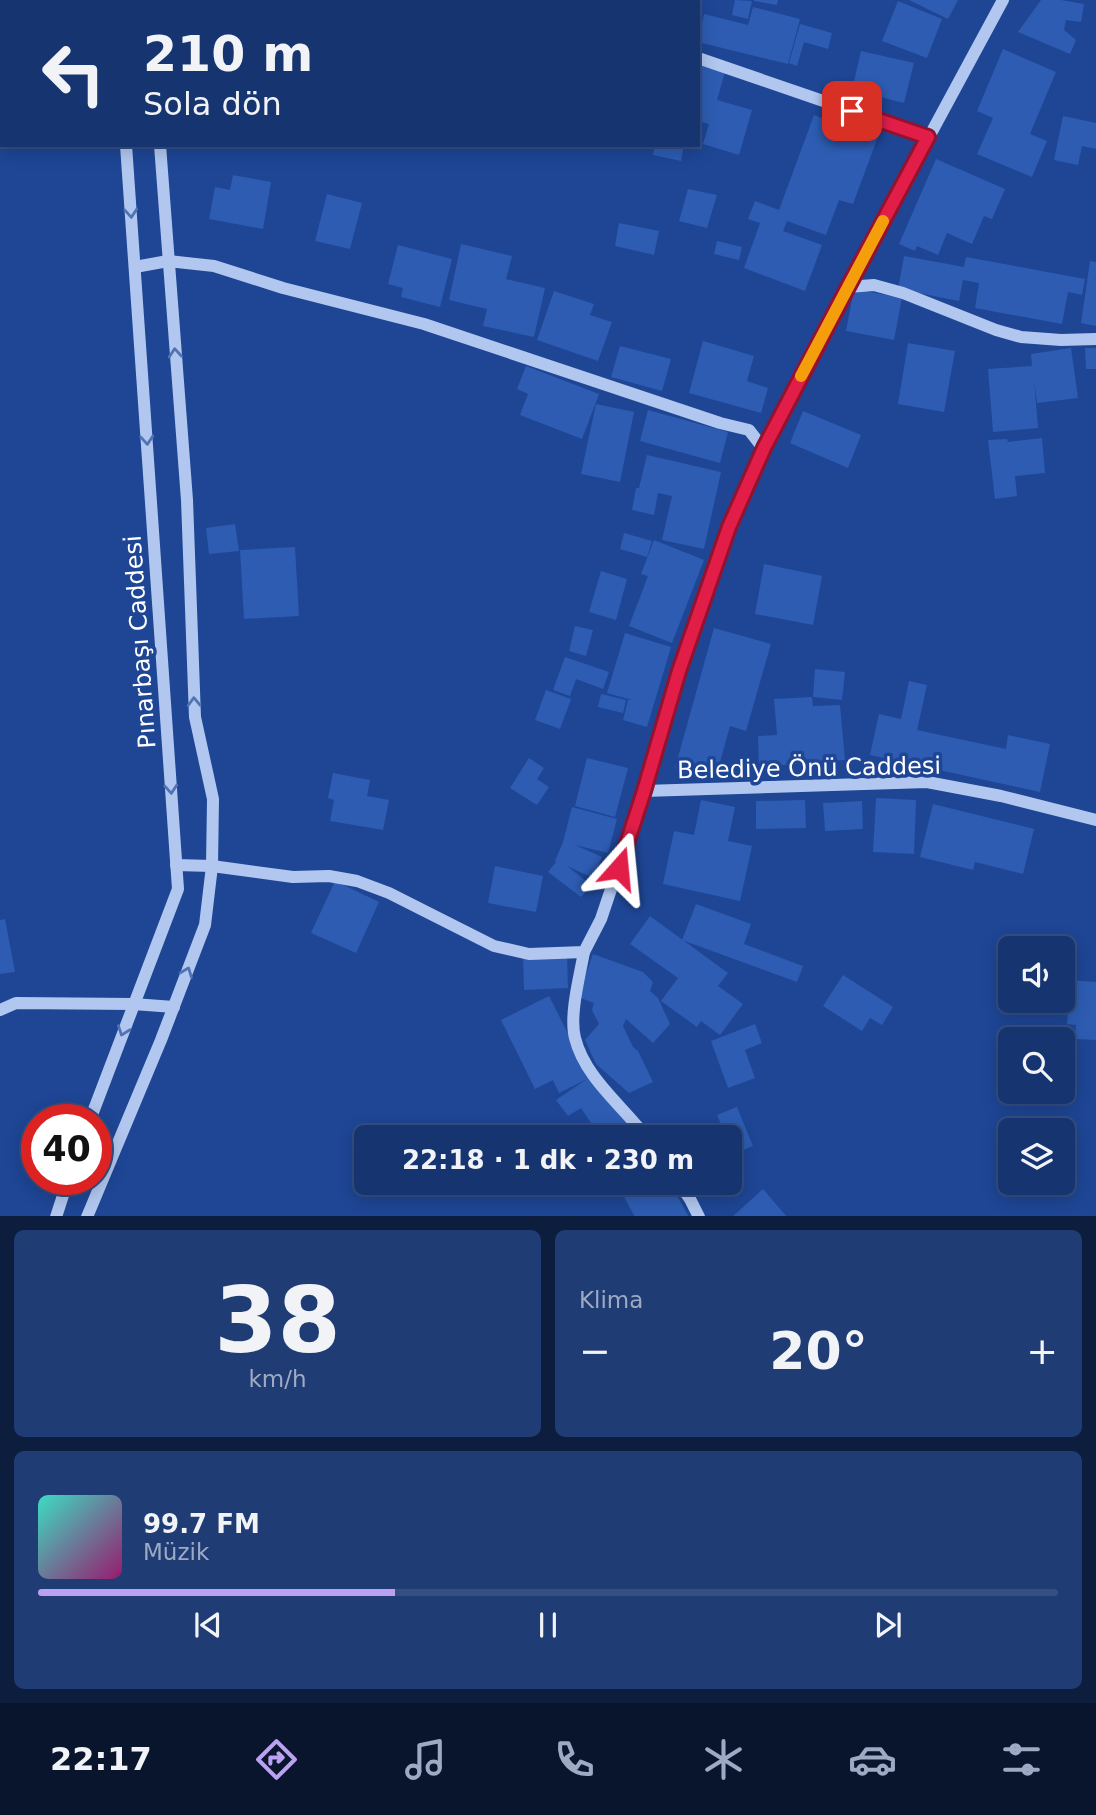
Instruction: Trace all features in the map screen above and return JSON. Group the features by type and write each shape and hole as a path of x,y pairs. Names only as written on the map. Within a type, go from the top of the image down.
{"street":[{"path":"636,1125 587,1069 575,1036 575,1008 584,952 601,919 644,791 679,671 729,527 764,448 1003,0"},
{"path":"700,59 928,137"},
{"name":"Pınarbaşı Caddesi","path":"96,1104 178,889 126,147"},
{"name":"Pınarbaşı Caddesi","path":"87,1216 205,925 212,866 213,799 195,717 187,500 160,147"},
{"path":"135,267 168,261 214,266 283,288 424,324 720,423 749,430 764,448"},
{"path":"848,287 874,285 903,293 996,330 1021,337 1096,340"},
{"name":"Belediye Önü Caddesi","path":"644,791 927,782 1001,796 1096,820"},
{"path":"176,865 212,866 293,877 328,876 357,881 389,893 494,946 529,954 584,952"},
{"path":"0,1010 16,1003 174,1007"},
{"path":"56,1216 63,1195"},
{"path":"687,1195 699,1216"}],"building":[{"path":"735,0 752,1 748,19 732,15"},
{"path":"754,0 778,0 777,5"},
{"path":"909,0 958,0 948,19"},
{"path":"1041,0 1084,4 1081,22 1066,20 1064,30 1076,40 1070,54 1018,32"},
{"path":"898,1 942,19 927,58 882,41"},
{"path":"753,7 800,19 788,64 700,42 704,14 748,25"},
{"path":"800,24 832,33 828,49 804,42 797,66 789,63"},
{"path":"1003,49 1056,72 1030,134 1047,141 1032,177 977,154 993,118 977,111"},
{"path":"861,51 914,63 904,103 852,90"},
{"path":"700,65 725,72 717,100 752,110 739,155 703,144 709,124 700,122"},
{"path":"838,107 883,123 853,204 839,200 826,235 787,221 783,231 822,245 805,291 744,268 760,223 748,219 755,201 779,210 814,115 832,122"},
{"path":"1063,116 1096,123 1096,149 1082,146 1078,165 1054,160"},
{"path":"655,147 684,147 681,161 653,155"},
{"path":"936,159 1005,189 992,219 984,216 972,244 947,233 938,255 917,246 915,251 899,244"},
{"path":"233,175 271,182 263,229 209,219 215,187 230,190"},
{"path":"688,189 717,195 707,228 679,221"},
{"path":"327,194 362,203 350,249 315,241"},
{"path":"619,223 659,231 654,255 615,246"},
{"path":"717,241 742,247 739,260 714,254"},
{"path":"461,244 512,256 506,279 545,288 534,337 483,326 487,309 449,300"},
{"path":"398,245 452,259 440,307 401,297 403,288 388,284"},
{"path":"904,256 964,267 966,257 1085,279 1082,295 1068,292 1062,324 975,308 979,283 963,280 959,301 898,289"},
{"path":"1090,261 1096,262 1096,326 1081,323"},
{"path":"854,289 902,298 894,340 846,331"},
{"path":"554,291 594,304 590,315 612,322 598,361 537,340"},
{"path":"703,341 754,356 747,381 768,388 761,413 689,393"},
{"path":"908,343 955,351 944,412 898,404"},
{"path":"620,346 671,359 662,391 611,377"},
{"path":"1071,348 1078,398 1037,403 1034,379 1038,428 993,432 988,369 1032,366 1031,354"},
{"path":"1085,348 1096,348 1096,369 1086,369"},
{"path":"526,366 599,394 582,439 520,415 528,394 517,389"},
{"path":"596,404 634,412 620,482 581,474"},
{"path":"648,410 728,432 720,463 640,441"},
{"path":"803,411 861,435 848,468 790,443"},
{"path":"1042,438 1045,473 1015,476 1017,496 995,499 988,440 1007,439 1008,442"},
{"path":"647,455 721,472 704,549 662,540 672,496 658,493 654,515 632,510"},
{"path":"235,524 239,551 209,554 206,528"},
{"path":"624,533 652,541 647,557 620,549"},
{"path":"654,540 704,560 672,643 629,626 648,576 641,574"},
{"path":"295,547 299,616 244,619 240,550"},
{"path":"764,564 822,576 813,625 755,614"},
{"path":"601,571 627,579 616,620 589,612"},
{"path":"575,626 593,630 586,656 569,651"},
{"path":"714,628 771,644 746,731 730,726 715,780 675,768"},
{"path":"625,633 671,647 647,727 623,720 628,700 632,700 607,693"},
{"path":"565,657 609,672 603,689 576,679 570,696 553,690"},
{"path":"815,669 845,672 842,700 813,697"},
{"path":"909,681 927,685 917,730 1006,749 1008,735 1050,744 1040,792 870,755 879,714 901,719"},
{"path":"546,690 571,699 560,729 535,720"},
{"path":"601,694 626,700 623,713 598,707"},
{"path":"812,697 813,706 840,705 845,760 759,767 758,736 777,735 774,699"},
{"path":"529,758 544,768 537,779 549,787 537,805 510,788"},
{"path":"587,758 628,768 615,817 575,806"},
{"path":"333,773 370,780 367,796 389,800 383,830 330,821 334,800 328,798"},
{"path":"876,798 916,800 914,854 873,852"},
{"path":"701,800 735,807 728,841 752,846 740,901 663,884 674,831 694,835"},
{"path":"805,800 806,828 756,829 756,801"},
{"path":"862,801 863,829 825,831 823,803"},
{"path":"933,804 1034,829 1023,874 975,862 973,870 920,857"},
{"path":"572,807 617,819 608,853 575,845 602,857 593,878 567,866 591,885 581,897 548,872 556,862"},
{"path":"495,866 543,876 536,912 488,903"},
{"path":"335,881 379,902 356,953 311,933"},
{"path":"696,904 751,924 744,944 803,966 797,982 682,940"},
{"path":"650,916 728,973 718,986 743,1004 720,1035 701,1021 697,1027 661,1001 678,978 630,944"},
{"path":"5,919 15,972 0,974 0,920"},
{"path":"593,954 643,972 653,982 650,991 658,998 670,1024 653,1043 626,1019 623,1026 653,1082 629,1093 596,1064 585,1040 599,1024 592,1010 594,1003 578,997"},
{"path":"567,956 568,988 524,990 523,957"},
{"path":"843,975 893,1007 882,1025 870,1018 862,1031 823,1006"},
{"path":"1075,980 1096,982 1096,1040 1075,1039 1076,1025 1067,1024 1068,1013 1075,1013"},
{"path":"549,996 590,1077 598,1071 636,1125 592,1125 581,1108 568,1116 556,1100 587,1079 559,1093 553,1080 535,1089 501,1020"},
{"path":"755,1024 762,1043 745,1050 755,1078 728,1088 711,1041"},
{"path":"737,1107 753,1146 742,1151 742,1125 721,1125 717,1115"},
{"path":"763,1189 786,1216 733,1216"},
{"path":"623,1195 677,1195 688,1216 634,1216"}],"slow traffic":[{"path":"801,376 883,221"}],"route":[{"path":"619,868 679,671 729,527 764,448 928,137 852,111"}]}
